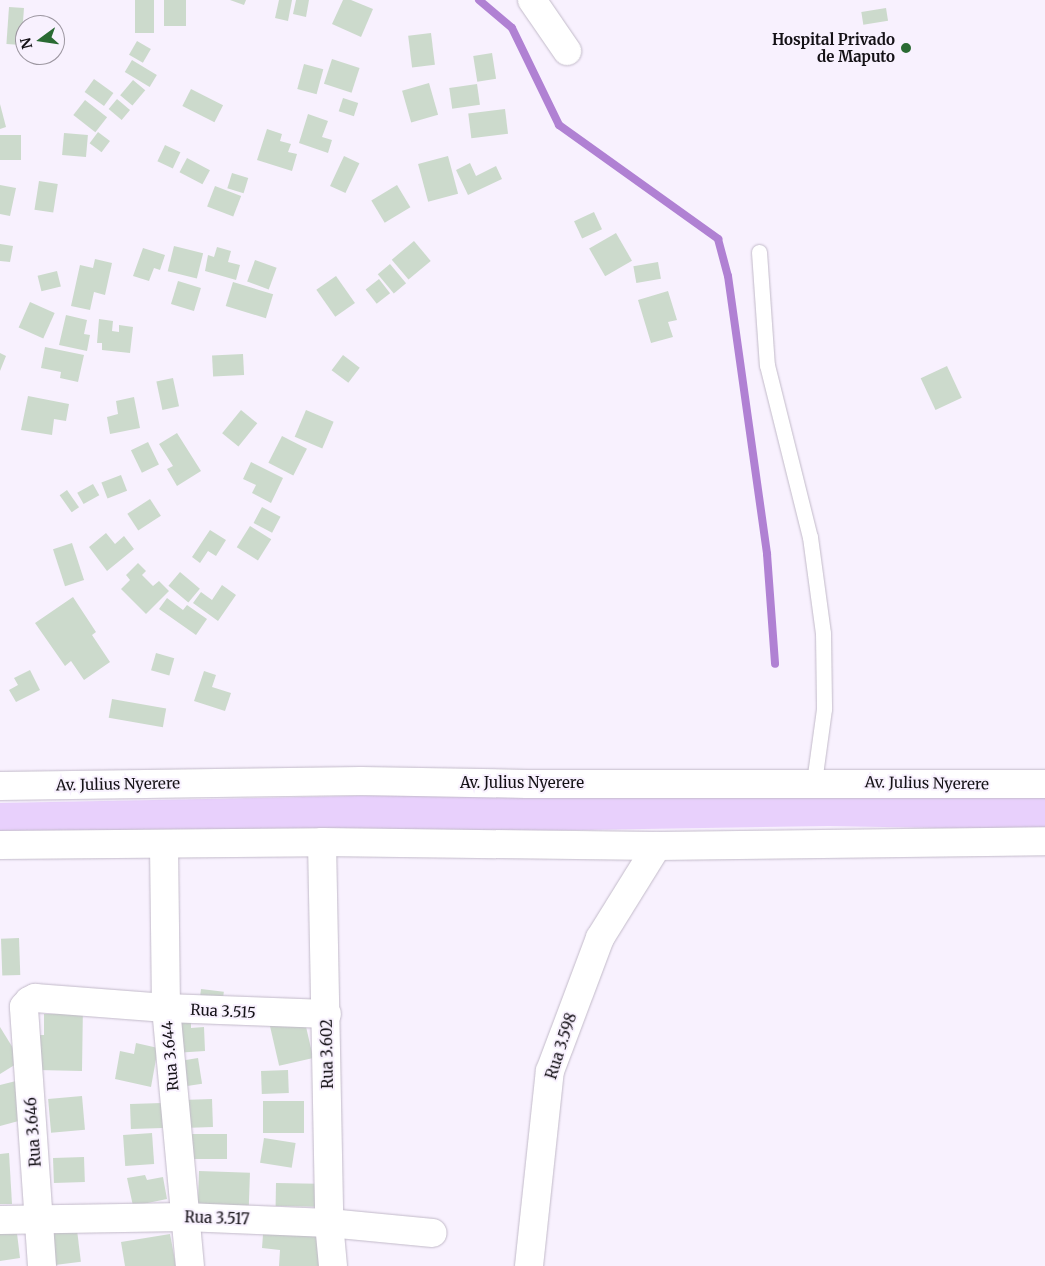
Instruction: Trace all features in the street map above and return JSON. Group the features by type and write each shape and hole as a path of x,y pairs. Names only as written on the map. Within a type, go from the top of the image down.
{"street":[{"path":"532,0 567,51"},
{"name":"Av. Julius Nyerere","path":"0,786 361,781 527,784 814,782 1045,784"},
{"path":"0,845 164,846 322,842 657,846 1045,840"},
{"name":"Rua 3.602","path":"322,842 329,1223 333,1266"},
{"name":"Rua 3.644","path":"164,846 166,1008 190,1266"},
{"name":"Rua 3.598","path":"529,1266 550,1071 600,938 657,846"},
{"name":"Rua 3.515","path":"30,1001 35,998 166,1008 326,1014"},
{"name":"Rua 3.646","path":"30,1001 24,1007 42,1266"},
{"name":"Rua 3.517","path":"0,1220 185,1217 329,1223 433,1233"}],"lane":[{"path":"759,252 767,365 810,537 823,633 824,709 814,782"}],"shaded area":[{"path":"400,795 1045,796 1045,830 829,826 210,836 0,834 0,803"}],"building":[{"path":"135,0 154,0 154,33 135,33"},
{"path":"164,0 186,0 186,26 164,26"},
{"path":"230,0 246,0 244,5"},
{"path":"279,0 292,0 288,21 275,18"},
{"path":"296,0 309,0 306,17 293,14"},
{"path":"343,0 351,0 373,9 361,37 332,24"},
{"path":"9,7 24,8 23,15 15,15 15,45 6,44"},
{"path":"886,8 888,21 863,25 861,12"},
{"path":"431,33 435,65 412,68 408,36"},
{"path":"137,41 151,49 143,63 129,55"},
{"path":"492,53 496,79 477,82 473,56"},
{"path":"332,59 360,68 352,93 324,84"},
{"path":"132,60 157,75 150,87 125,72"},
{"path":"304,64 323,69 317,94 297,89"},
{"path":"94,79 113,93 104,106 85,92"},
{"path":"133,80 145,90 132,106 120,95"},
{"path":"429,83 438,115 411,122 402,91"},
{"path":"477,84 480,105 452,109 449,88"},
{"path":"191,89 223,105 214,122 182,106"},
{"path":"343,98 358,103 354,116 339,111"},
{"path":"117,99 130,110 122,120 109,109"},
{"path":"85,100 107,117 95,132 73,115"},
{"path":"0,104 6,127 0,129"},
{"path":"505,109 508,134 471,138 468,114"},
{"path":"308,114 328,121 322,137 332,140 328,153 299,143"},
{"path":"267,129 282,134 280,141 291,144 288,152 297,154 292,171 257,160"},
{"path":"98,132 110,141 102,152 90,143"},
{"path":"64,133 88,135 86,157 62,155"},
{"path":"0,135 21,135 21,160 0,160"},
{"path":"165,145 180,152 173,168 157,161"},
{"path":"344,156 359,163 345,193 330,186"},
{"path":"448,156 458,194 428,202 418,164"},
{"path":"187,158 210,170 202,184 179,172"},
{"path":"470,163 476,176 496,166 502,179 468,195 456,170"},
{"path":"232,173 248,178 244,193 227,188"},
{"path":"39,181 58,184 53,213 34,210"},
{"path":"0,185 16,188 10,216 0,214"},
{"path":"397,185 410,207 385,223 371,200"},
{"path":"215,186 241,196 233,217 207,207"},
{"path":"594,212 602,229 582,239 574,221"},
{"path":"616,233 632,261 605,276 589,248"},
{"path":"414,241 431,261 408,280 392,260"},
{"path":"0,244 13,246 10,262 0,261"},
{"path":"174,246 203,253 197,278 168,271"},
{"path":"217,247 231,251 228,262 240,265 236,280 205,271 208,255 214,257"},
{"path":"143,248 165,255 160,270 154,268 149,281 133,276"},
{"path":"95,259 112,263 105,295 94,292 90,310 71,306 80,265 93,268"},
{"path":"255,260 277,268 269,289 247,282"},
{"path":"658,262 661,279 636,283 633,266"},
{"path":"390,264 406,283 394,293 378,274"},
{"path":"57,271 61,287 41,291 38,276"},
{"path":"336,276 355,303 335,317 316,290"},
{"path":"379,279 390,293 377,304 366,289"},
{"path":"178,281 201,288 194,311 171,304"},
{"path":"233,282 273,294 266,318 226,306"},
{"path":"668,291 677,320 668,322 673,337 651,343 638,300"},
{"path":"30,302 55,313 43,339 19,328"},
{"path":"66,315 87,320 84,334 90,335 87,351 59,345"},
{"path":"99,319 113,321 112,331 119,332 119,325 133,327 130,353 102,350 102,343 97,343"},
{"path":"45,347 84,355 78,382 60,378 61,372 41,368"},
{"path":"0,353 6,356 0,371"},
{"path":"243,354 244,375 213,377 212,356"},
{"path":"343,355 360,368 348,383 332,370"},
{"path":"947,366 962,398 936,410 921,378"},
{"path":"173,378 179,406 162,410 156,382"},
{"path":"28,396 69,404 66,421 54,419 52,435 21,430"},
{"path":"134,397 140,428 110,434 107,417 118,414 116,401"},
{"path":"241,410 257,423 238,447 222,433"},
{"path":"306,410 334,422 322,448 295,437"},
{"path":"177,433 201,471 177,486 167,469 173,466 159,444"},
{"path":"282,436 307,449 293,475 268,463"},
{"path":"148,442 159,464 142,473 131,450"},
{"path":"251,462 283,478 271,503 252,493 256,485 243,479"},
{"path":"121,475 127,491 107,498 101,483"},
{"path":"93,484 99,495 84,504 77,493"},
{"path":"67,490 79,507 72,512 60,495"},
{"path":"150,499 161,516 138,530 127,514"},
{"path":"262,507 281,517 272,533 254,523"},
{"path":"250,526 271,539 258,560 237,547"},
{"path":"210,530 226,540 216,556 208,551 200,563 192,557"},
{"path":"106,533 115,544 124,536 134,549 107,571 89,547"},
{"path":"72,543 84,580 65,586 53,549"},
{"path":"138,563 146,571 142,575 153,586 159,581 169,591 146,614 121,589 130,580 126,575"},
{"path":"180,572 200,589 188,603 168,586"},
{"path":"222,585 236,595 218,621 193,603 201,592 212,600"},
{"path":"73,597 96,632 92,635 110,662 84,680 71,661 65,666 35,623"},
{"path":"167,598 183,610 187,605 207,619 196,635 159,609"},
{"path":"156,653 174,658 169,676 151,670"},
{"path":"30,670 40,690 16,702 9,690 18,685 14,678"},
{"path":"204,671 216,675 212,687 231,693 225,711 194,701"},
{"path":"112,699 166,709 163,727 109,718"},
{"path":"19,938 20,975 2,976 1,939"},
{"path":"201,989 224,992 222,1007 199,1004"},
{"path":"63,1003 83,1004 82,1071 38,1070 38,1035 44,1035 44,1014 63,1014"},
{"path":"191,1013 191,1028 204,1027 205,1051 174,1053 172,1014"},
{"path":"304,1018 313,1058 279,1066 270,1026"},
{"path":"0,1027 21,1061 0,1074"},
{"path":"136,1043 158,1048 151,1087 115,1079 120,1051 134,1054"},
{"path":"198,1058 202,1084 182,1087 178,1061"},
{"path":"288,1070 289,1093 262,1094 261,1071"},
{"path":"16,1081 26,1119 0,1126 0,1085"},
{"path":"82,1096 85,1130 51,1133 48,1099"},
{"path":"212,1099 213,1127 183,1128 182,1100"},
{"path":"263,1101 304,1101 304,1133 263,1133"},
{"path":"162,1103 163,1128 131,1129 130,1104"},
{"path":"152,1133 154,1164 125,1166 123,1135"},
{"path":"189,1134 227,1134 227,1159 189,1159"},
{"path":"264,1138 296,1143 292,1168 260,1163"},
{"path":"9,1153 12,1204 0,1204 0,1154"},
{"path":"84,1157 85,1182 54,1183 53,1158"},
{"path":"199,1171 250,1173 249,1206 198,1204"},
{"path":"145,1175 147,1180 163,1177 167,1199 133,1206 127,1178"},
{"path":"276,1183 317,1184 317,1207 276,1206"},
{"path":"264,1221 322,1225 319,1266 279,1266 280,1250 262,1248"},
{"path":"16,1225 20,1258 0,1261 0,1227"},
{"path":"77,1230 81,1262 49,1266 45,1234"},
{"path":"170,1234 176,1266 125,1266 121,1242"}],"waterway":[{"path":"479,0 512,28 559,125 718,239 728,276 767,554 775,664"}],"place":[{"name":"Hospital Privado de Maputo","path":"906,48"}]}
